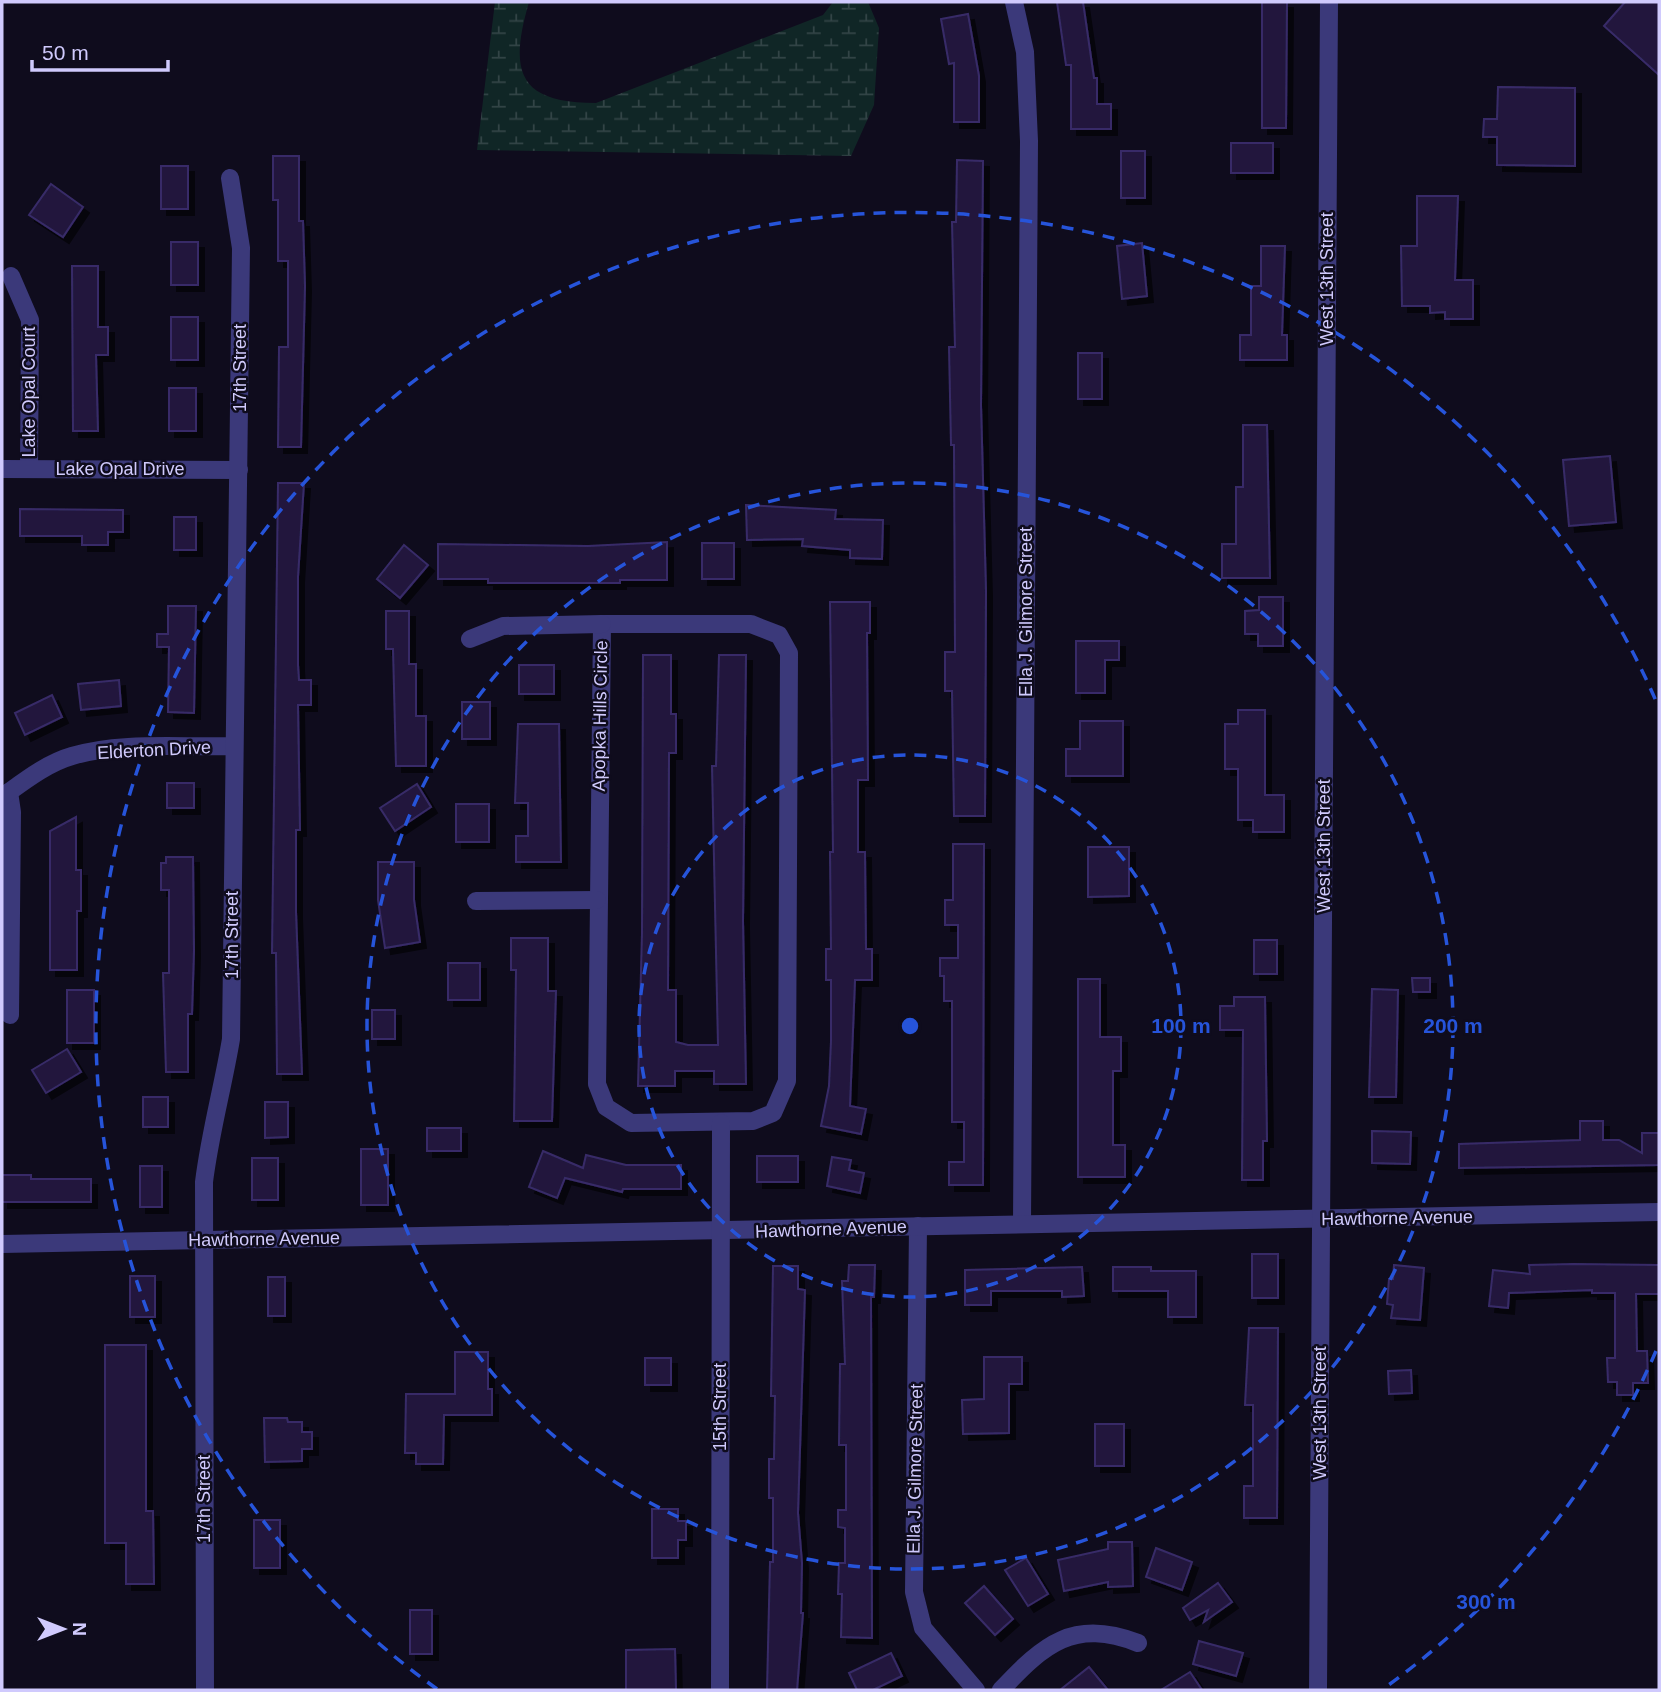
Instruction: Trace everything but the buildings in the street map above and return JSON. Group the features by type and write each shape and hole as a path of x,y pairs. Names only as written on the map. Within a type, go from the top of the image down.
{"street":[{"name":"Ella J. Gilmore Street","path":"1014,2 1025,52 1029,141 1022,1223"},
{"name":"West 13th Street","path":"1318,1690 1329,2"},
{"name":"17th Street","path":"205,1690 204,1182 208,1144 223,1091 231,1039 241,248 230,178"},
{"name":"Lake Opal Court","path":"11,276 30,320 29,469"},
{"name":"Lake Opal Drive","path":"2,469 239,470"},
{"path":"470,639 503,626 602,624"},
{"name":"Apopka Hills Circle","path":"602,624 751,624 779,635 789,653 787,1081 773,1113 753,1121 631,1123 606,1107 597,1084 602,624"},
{"name":"Elderton Drive","path":"5,794 71,756 114,749 234,746"},
{"path":"5,794 12,811 10,1015"},
{"path":"476,901 597,900"},
{"name":"15th Street","path":"720,1690 721,1123"},
{"name":"Hawthorne Avenue","path":"2,1244 1659,1212"},
{"name":"Ella J. Gilmore Street","path":"918,1226 914,1592 923,1628 976,1690"},
{"path":"1001,1690 1036,1654 1071,1636 1096,1632 1115,1634 1138,1643"}],"green space":[{"path":"495,2 529,2 520,47 521,64 525,78 535,89 549,97 596,103 823,15 833,2 868,2 879,28 874,105 851,156 477,150"}]}
